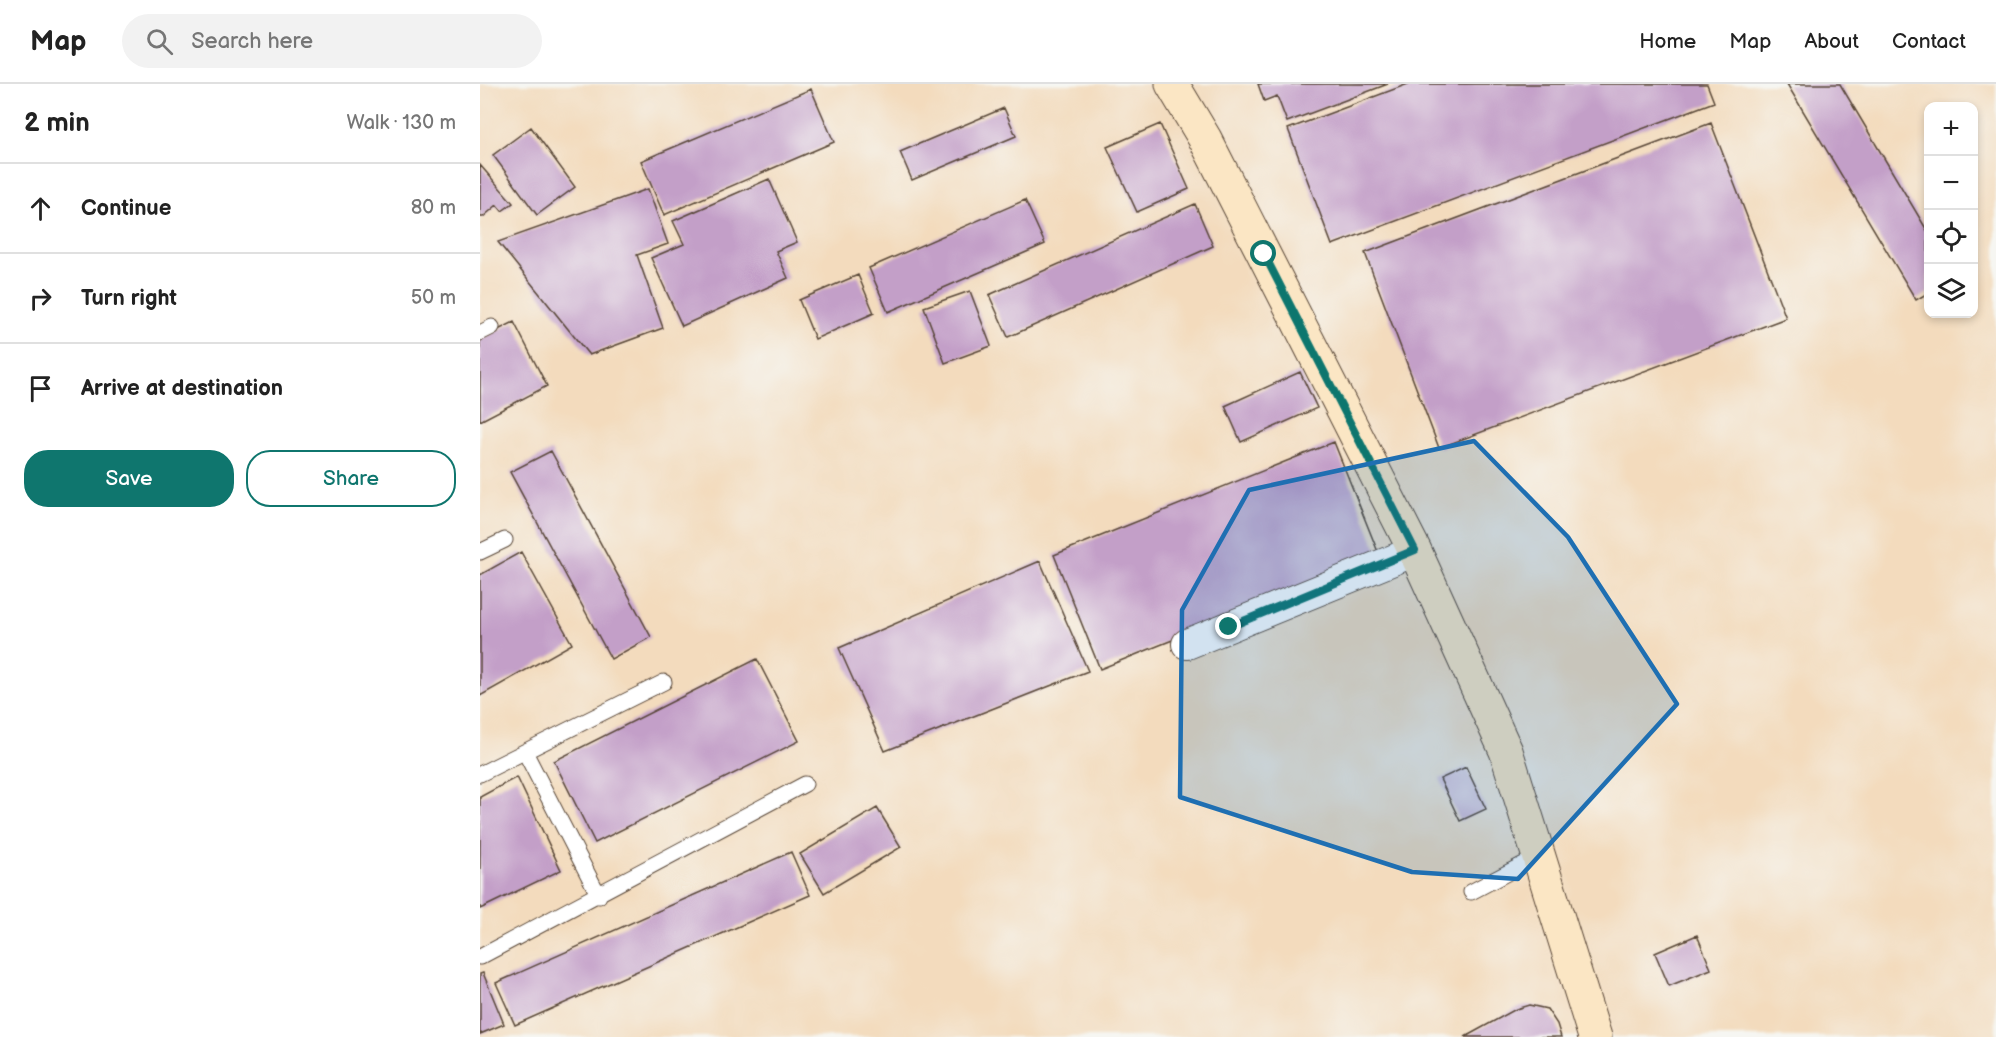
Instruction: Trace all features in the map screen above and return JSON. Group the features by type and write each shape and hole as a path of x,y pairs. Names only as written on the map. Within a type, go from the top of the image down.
{"street":[{"path":"1172,84 1204,140 1415,550 1506,751 1595,1037"},
{"path":"1187,645 1415,550"}],"lane":[{"path":"480,552 505,540"},
{"path":"480,774 664,682"},
{"path":"525,752 599,896"},
{"path":"480,957 599,896 804,784"},
{"path":"1472,892 1539,856"}],"highlighted area":[{"path":"1474,441 1568,537 1677,704 1518,879 1412,872 1180,797 1182,610 1249,490"}],"building":[{"path":"1258,84 1388,84 1287,122 1277,96 1264,101"},
{"path":"1408,84 1707,84 1714,102 1332,245 1288,129"},
{"path":"1787,84 1840,84 1924,225 1924,295 1916,300"},
{"path":"811,89 834,142 664,215 641,161"},
{"path":"1004,108 1016,136 912,180 900,152"},
{"path":"1711,123 1786,318 1439,448 1365,253"},
{"path":"1160,124 1189,189 1137,212 1107,147"},
{"path":"531,127 575,187 537,215 493,155"},
{"path":"480,165 513,203 502,211 497,205 483,217 480,217"},
{"path":"769,179 797,242 776,251 788,278 682,326 651,258 684,244 673,221"},
{"path":"648,189 668,244 637,255 663,328 589,355 498,242"},
{"path":"1025,200 1045,244 888,312 869,268"},
{"path":"1195,204 1213,246 1008,337 989,295"},
{"path":"858,275 874,313 815,339 799,300"},
{"path":"970,291 991,346 945,363 924,307"},
{"path":"514,322 547,386 480,421 480,339"},
{"path":"1300,372 1317,408 1241,442 1225,406"},
{"path":"1334,442 1380,557 1100,669 1054,555"},
{"path":"551,451 651,637 611,659 510,472"},
{"path":"521,552 572,644 480,696 480,575"},
{"path":"1040,561 1088,671 885,751 839,648"},
{"path":"757,659 799,741 595,843 554,761"},
{"path":"1466,767 1486,809 1460,821 1440,779"},
{"path":"517,777 561,870 480,909 480,797"},
{"path":"877,808 901,847 824,893 800,854"},
{"path":"791,852 810,895 515,1025 496,983"},
{"path":"1697,935 1711,969 1669,986 1655,953"},
{"path":"483,973 504,1024 480,1034 480,974"},
{"path":"1529,1005 1547,1009 1557,1024 1561,1037 1465,1037 1516,1009"}],"route":[{"path":"1229,627 1415,550 1264,254"}]}
